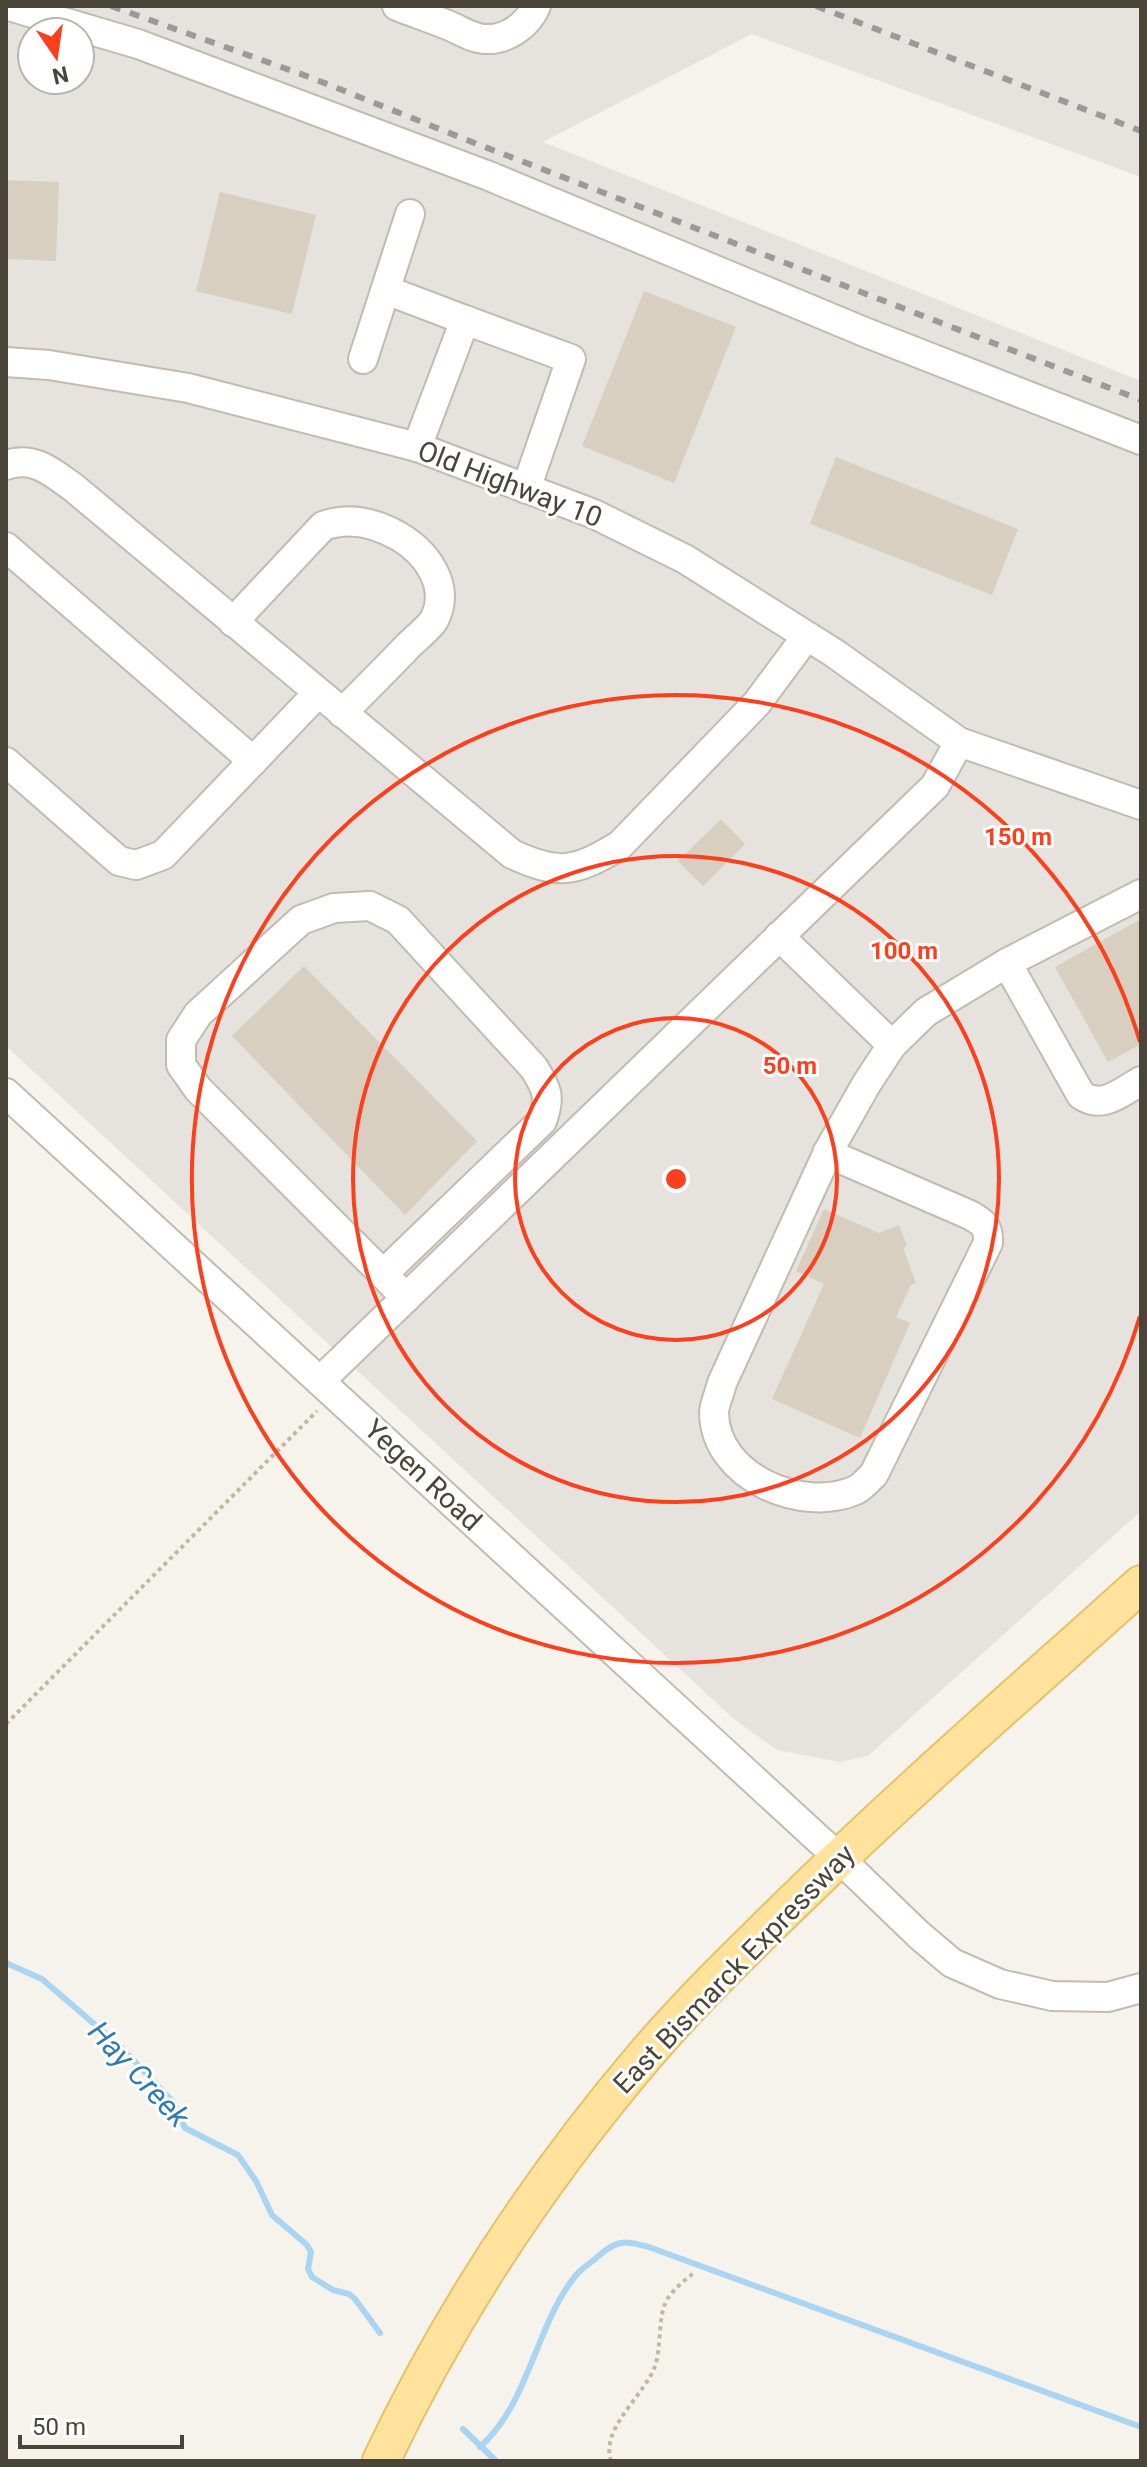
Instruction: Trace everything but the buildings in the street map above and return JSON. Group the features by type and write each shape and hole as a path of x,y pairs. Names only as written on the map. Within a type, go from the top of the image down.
{"main road":[{"name":"East Bismarck Expressway","path":"381,2461 412,2399 467,2303 569,2149 615,2091 677,2020 839,1858 1141,1584"}],"street":[{"path":"9,6 138,44 475,170 867,333 1141,440"},
{"path":"397,6 470,36 486,39 502,37 517,30 529,19 536,6"},
{"path":"363,359 410,214"},
{"path":"386,290 571,359 526,489"},
{"path":"417,447 465,320"},
{"name":"Old Highway 10","path":"6,362 49,365 188,388 417,447 594,514 685,559 834,653 959,742 1141,805"},
{"path":"6,465 43,465 74,488 512,854 540,867 562,869 594,861 620,845 757,703 806,637"},
{"path":"233,622 323,526 336,521 364,521 414,545 434,570 441,596 433,621 342,713"},
{"path":"6,547 253,761"},
{"path":"6,762 119,861 136,865 163,855 318,693"},
{"path":"327,1388 406,1298 935,786 959,742"},
{"path":"827,1153 980,1220 989,1234 988,1243 949,1325 874,1474 857,1489 827,1496 797,1495 751,1478 732,1461 718,1435 714,1411 722,1383 827,1153 867,1083 892,1045 926,1012 1007,963 1141,894"},
{"path":"383,1274 542,1121 549,1104 545,1086 534,1068 398,920 370,906 334,908 301,920 198,1014 181,1040 181,1065 198,1089 406,1298"},
{"path":"779,936 892,1045"},
{"path":"1007,963 1081,1095 1100,1102 1141,1081"},
{"name":"Yegen Road","path":"6,1093 952,1963 1000,1984 1052,1996 1108,1997 1141,1988"}],"path":[{"path":"6,1724 327,1388"},
{"path":"611,2461 609,2454 616,2425 655,2366 667,2300 695,2272"}],"shaded area":[{"path":"6,6 1141,6 1141,177 752,34 543,142 1141,381 1141,1511 868,1756 840,1762 777,1750 734,1719 6,1046"}],"waterway":[{"name":"Hay Creek","path":"6,1963 42,1979 122,2048 174,2103 185,2128 238,2155 256,2181 272,2215 307,2245 311,2252 308,2269 312,2277 333,2290 349,2294 380,2333"},
{"path":"480,2447 497,2429 510,2408 551,2317 576,2275 607,2249 624,2243 646,2246 1141,2427"},
{"name":"Hay Creek","path":"463,2429 496,2461"}],"railway":[{"path":"111,6 312,78 1141,400"},
{"path":"816,6 1141,131"}]}
